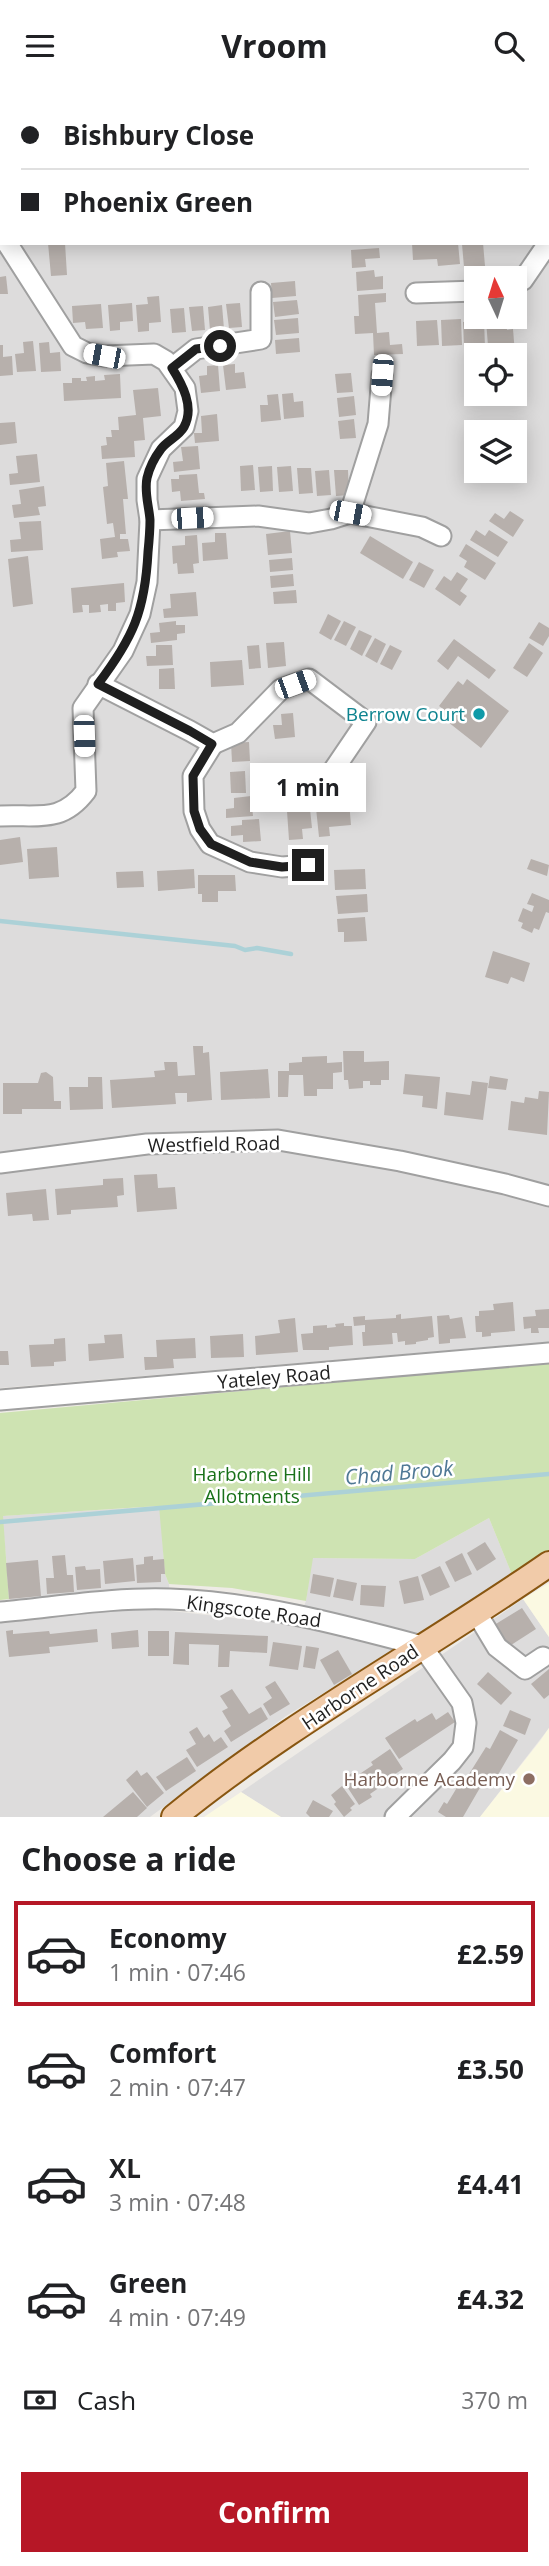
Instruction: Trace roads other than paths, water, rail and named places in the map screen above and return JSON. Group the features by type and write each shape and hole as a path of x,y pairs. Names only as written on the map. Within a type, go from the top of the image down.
{"main road":[{"name":"Harborne Road","path":"174,1817 227,1777 549,1564"}],"street":[{"path":"0,816 59,815 75,806 86,791 83,708 122,651 140,614 147,582 150,520 147,479 161,449 184,427 188,411 185,388 166,361 154,354 104,356 87,353 73,346 8,245"},
{"path":"527,274 547,245"},
{"path":"416,293 464,291"},
{"path":"172,368 196,349 261,339 261,292"},
{"path":"350,513 378,424 382,375"},
{"path":"150,520 258,516 309,523 350,513 422,527 441,536"},
{"path":"308,865 282,867 250,862 211,844 200,829 194,811 193,776 212,744 239,733 281,689 309,679 366,722 326,781"},
{"path":"98,684 212,744"},
{"name":"Westfield Road","path":"0,1163 147,1144 278,1140 400,1161 549,1196"},
{"name":"Yateley Road","path":"0,1401 549,1353"},
{"name":"Kingscote Road","path":"0,1612 107,1602 180,1600 278,1611 422,1646"},
{"path":"476,1612 497,1647 525,1669 543,1657"},
{"path":"395,1817 463,1747 466,1723 463,1703 422,1646"}],"waterway":[{"path":"0,921 235,946 245,950 257,948 291,954"},
{"name":"Chad Brook","path":"0,1522 549,1474"}],"place":[{"name":"Berrow Court","path":"479,714"},
{"name":"Harborne Academy","path":"529,1779"}],"park label":[{"name":"Harborne Hill Allotments","path":"252,1485"}]}
